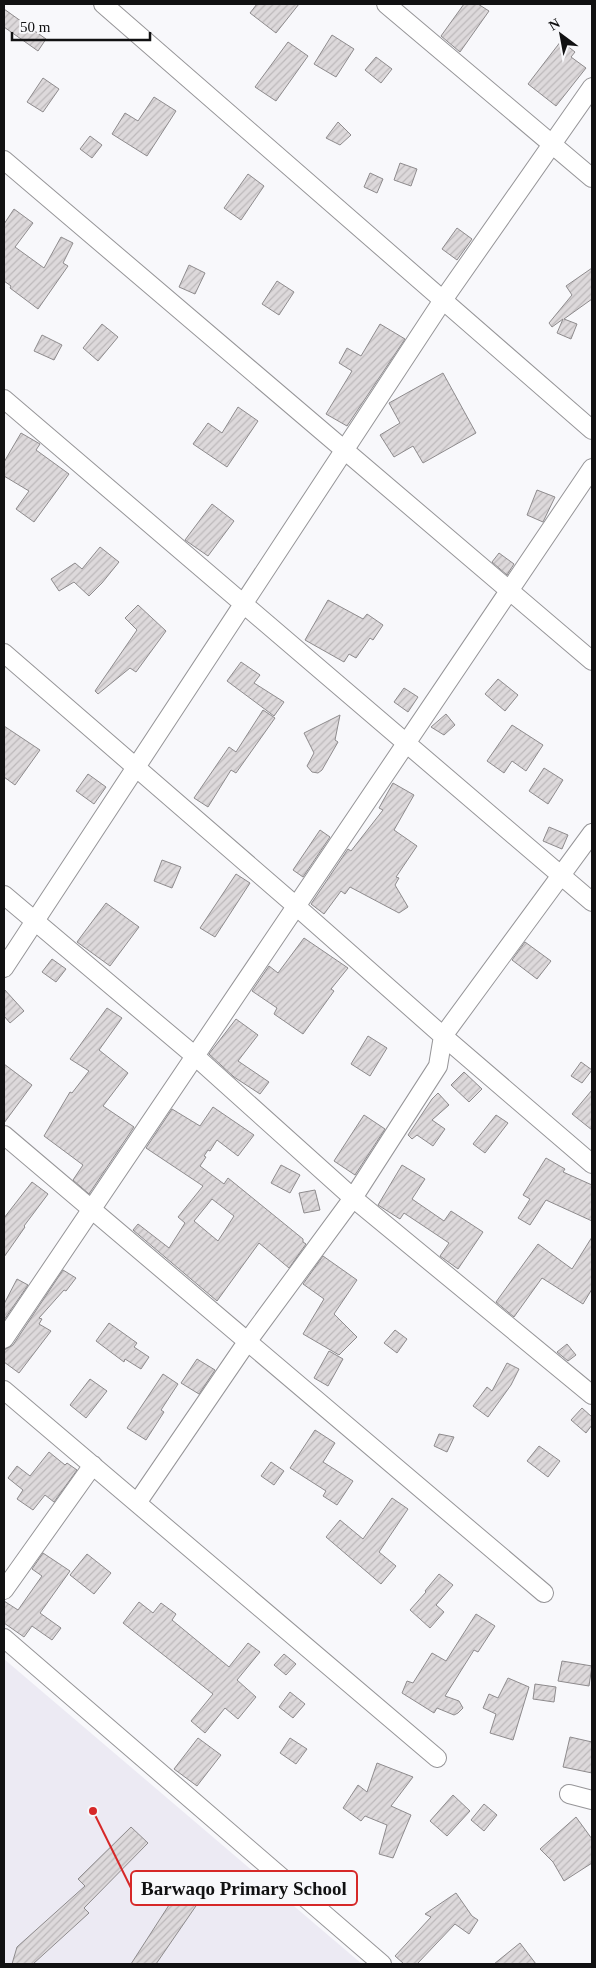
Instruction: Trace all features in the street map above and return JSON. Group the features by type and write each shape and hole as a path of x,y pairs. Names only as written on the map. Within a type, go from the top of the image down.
{"street":[{"path":"103,4 592,430"},
{"path":"386,4 592,178"},
{"path":"4,968 444,300 592,87"},
{"path":"4,160 592,661"},
{"path":"4,399 592,902"},
{"path":"4,1339 592,468"},
{"path":"4,653 296,906 442,1036 592,1164"},
{"path":"137,1503 248,1342 352,1198 438,1066 442,1036 592,833"},
{"path":"4,895 195,1056 352,1198 592,1395"},
{"path":"4,1135 544,1593"},
{"path":"4,1390 437,1758"},
{"path":"4,1590 92,1465"},
{"path":"4,1638 382,1964"},
{"path":"569,1794 592,1800"}],"shaded area":[{"path":"4,1659 362,1964 4,1964"}],"building":[{"path":"257,4 299,4 276,33 250,13"},
{"path":"464,4 478,4 489,11 460,52 441,36"},
{"path":"4,9 46,39 38,51 4,27"},
{"path":"332,35 354,49 336,77 314,64"},
{"path":"561,41 575,52 571,57 586,68 556,106 528,84"},
{"path":"288,42 308,56 276,101 255,87"},
{"path":"376,57 392,69 381,83 365,70"},
{"path":"43,78 59,89 43,112 27,102"},
{"path":"154,97 176,111 147,156 112,134 125,113 138,121"},
{"path":"338,122 351,135 340,145 326,138"},
{"path":"90,136 102,145 92,158 80,149"},
{"path":"400,163 417,169 411,186 394,180"},
{"path":"370,173 383,179 377,193 364,187"},
{"path":"248,174 264,186 241,220 224,208"},
{"path":"14,209 33,223 15,247 44,268 61,237 73,243 63,263 68,266 38,309 10,288 11,286 4,281 4,224"},
{"path":"457,228 472,239 457,260 442,249"},
{"path":"189,265 205,273 195,294 179,287"},
{"path":"592,268 592,299 564,319 577,324 571,339 557,333 563,319 552,327 549,323 572,295 566,286"},
{"path":"277,281 294,292 279,315 262,304"},
{"path":"102,324 118,337 98,361 83,348"},
{"path":"380,324 405,339 347,426 326,414 352,371 339,363 347,348 361,356"},
{"path":"42,335 62,345 54,360 34,351"},
{"path":"443,373 476,433 423,463 413,446 394,457 380,435 400,423 389,403"},
{"path":"238,407 258,421 227,467 193,444 208,423 222,433"},
{"path":"21,433 40,444 36,450 69,474 34,522 16,509 29,491 4,476 4,462"},
{"path":"537,490 555,497 543,522 527,515"},
{"path":"212,504 234,521 208,556 185,540"},
{"path":"100,547 119,562 102,583 89,596 74,582 59,591 51,579 75,563 82,569"},
{"path":"499,553 514,564 507,575 492,562"},
{"path":"328,600 363,619 367,614 383,625 373,640 370,638 356,658 349,654 344,662 305,640"},
{"path":"138,605 166,631 136,672 130,668 98,694 95,691 137,630 125,618"},
{"path":"241,662 260,675 254,683 284,702 274,716 227,681"},
{"path":"498,679 518,695 505,711 485,694"},
{"path":"404,688 418,697 408,712 394,702"},
{"path":"263,710 275,718 236,773 231,770 208,807 194,798 229,747 236,752"},
{"path":"446,714 455,725 444,735 431,727"},
{"path":"340,715 335,740 338,742 322,770 318,773 312,772 307,766 314,753 304,733"},
{"path":"512,725 543,745 526,771 512,761 504,773 487,761"},
{"path":"4,726 40,750 15,785 4,777"},
{"path":"544,768 563,780 548,804 529,791"},
{"path":"88,774 106,787 94,804 76,791"},
{"path":"393,783 414,795 394,830 417,846 396,877 399,878 395,885 408,907 399,913 350,887 345,894 341,891 324,914 311,904 348,849 351,851 383,810 379,808"},
{"path":"549,827 568,835 562,849 543,841"},
{"path":"320,830 330,837 303,877 293,870"},
{"path":"162,860 181,867 172,888 154,881"},
{"path":"236,874 250,883 215,937 200,928"},
{"path":"106,903 139,927 110,966 77,942"},
{"path":"304,938 348,968 331,989 334,991 303,1034 274,1014 277,1008 252,991 269,966 278,973"},
{"path":"525,942 551,961 537,979 512,960"},
{"path":"52,959 66,969 56,982 42,972"},
{"path":"4,989 24,1011 10,1023 4,1016"},
{"path":"107,1008 122,1018 99,1050 128,1073 103,1106 134,1127 89,1194 73,1180 83,1165 44,1136 70,1092 72,1093 89,1071 70,1059"},
{"path":"236,1019 258,1035 238,1061 269,1082 260,1094 234,1077 209,1054"},
{"path":"368,1036 387,1048 370,1076 351,1064"},
{"path":"581,1062 592,1070 582,1083 571,1076"},
{"path":"4,1064 32,1085 4,1123"},
{"path":"464,1072 482,1089 469,1102 451,1085"},
{"path":"592,1090 592,1130 572,1114"},
{"path":"438,1093 449,1105 432,1120 445,1129 433,1146 417,1135 412,1139 408,1135"},
{"path":"213,1107 254,1135 238,1156 217,1140 210,1151 208,1150 204,1156 206,1157 200,1166 224,1184 228,1178 303,1239 303,1242 306,1244 289,1268 259,1243 217,1301 133,1230 138,1224 169,1248 185,1223 178,1217 203,1186 146,1148 172,1109 200,1126","holes":["212,1199 234,1216 218,1241 194,1221"]},
{"path":"364,1115 385,1129 355,1175 334,1161"},
{"path":"496,1115 508,1123 485,1153 473,1144"},
{"path":"546,1158 565,1169 563,1172 592,1185 592,1221 546,1200 530,1225 518,1218 530,1199 523,1195"},
{"path":"281,1165 300,1175 290,1193 271,1183"},
{"path":"402,1165 425,1179 412,1199 444,1221 451,1211 483,1232 458,1269 440,1256 449,1243 404,1213 400,1219 378,1205"},
{"path":"32,1182 48,1194 4,1257 4,1218"},
{"path":"315,1190 320,1210 304,1213 299,1193"},
{"path":"592,1237 592,1289 583,1304 542,1278 514,1317 496,1302 538,1244 572,1269"},
{"path":"323,1256 357,1280 334,1314 357,1337 339,1355 303,1334 324,1299 303,1284"},
{"path":"63,1270 76,1278 39,1318 42,1319 39,1324 51,1331 19,1373 4,1362 4,1350 13,1345"},
{"path":"17,1279 28,1285 4,1320 4,1304"},
{"path":"109,1323 137,1343 134,1347 149,1357 141,1369 125,1359 124,1362 96,1341"},
{"path":"395,1330 407,1339 397,1353 384,1343"},
{"path":"567,1344 576,1355 568,1361 557,1352"},
{"path":"329,1351 343,1359 328,1386 314,1378"},
{"path":"197,1359 215,1370 199,1394 181,1383"},
{"path":"507,1363 519,1369 511,1385 488,1417 473,1406 487,1387 492,1391"},
{"path":"163,1374 178,1384 161,1410 164,1412 146,1440 127,1428"},
{"path":"90,1379 107,1391 86,1418 70,1405"},
{"path":"582,1408 592,1417 592,1425 586,1433 571,1420"},
{"path":"315,1430 335,1443 323,1462 353,1481 337,1505 323,1496 326,1491 290,1468"},
{"path":"439,1434 454,1437 447,1452 434,1446"},
{"path":"539,1446 560,1461 548,1477 527,1461"},
{"path":"49,1452 65,1465 67,1463 77,1470 54,1502 45,1495 33,1510 17,1499 23,1490 8,1478 17,1466 30,1476"},
{"path":"271,1462 284,1471 274,1485 261,1476"},
{"path":"392,1498 408,1509 379,1552 396,1566 381,1584 326,1537 340,1520 363,1539"},
{"path":"43,1553 70,1571 40,1613 61,1628 52,1640 32,1626 24,1637 4,1623 4,1601 18,1610 42,1576 32,1569"},
{"path":"87,1554 111,1573 94,1594 70,1575"},
{"path":"439,1574 453,1585 436,1605 444,1612 430,1628 410,1610"},
{"path":"139,1602 153,1613 161,1603 176,1614 172,1620 229,1667 248,1643 260,1652 237,1680 256,1697 238,1719 225,1708 205,1733 191,1721 213,1694 123,1623"},
{"path":"476,1614 495,1626 478,1652 474,1650 445,1696 459,1701 463,1708 454,1715 437,1708 434,1713 402,1693 407,1681 413,1683 432,1653 446,1661"},
{"path":"284,1654 296,1664 286,1675 274,1665"},
{"path":"562,1661 592,1666 589,1686 558,1681"},
{"path":"508,1678 529,1687 513,1740 490,1733 496,1714 483,1708 489,1694 498,1698"},
{"path":"535,1684 556,1687 554,1702 533,1699"},
{"path":"290,1692 305,1704 293,1718 279,1707"},
{"path":"570,1737 592,1742 592,1773 563,1767"},
{"path":"198,1738 221,1755 197,1786 174,1769"},
{"path":"290,1738 307,1749 296,1764 280,1753"},
{"path":"377,1763 413,1777 391,1806 411,1815 393,1858 379,1854 387,1825 365,1816 361,1821 343,1808 358,1785 367,1792"},
{"path":"453,1795 470,1811 447,1836 430,1821"},
{"path":"484,1804 497,1815 484,1831 471,1820"},
{"path":"576,1817 592,1839 592,1863 564,1881 553,1862 540,1849"},
{"path":"131,1827 148,1843 84,1908 89,1913 33,1964 12,1964 17,1947 85,1886 78,1879"},
{"path":"189,1874 209,1887 156,1964 131,1964"},
{"path":"456,1893 472,1916 478,1920 469,1934 455,1924 417,1964 404,1964 395,1956 431,1917 425,1914"},
{"path":"520,1943 536,1964 494,1964"}],"place":[{"name":"Barwaqo Primary School","path":"93,1811"}]}
